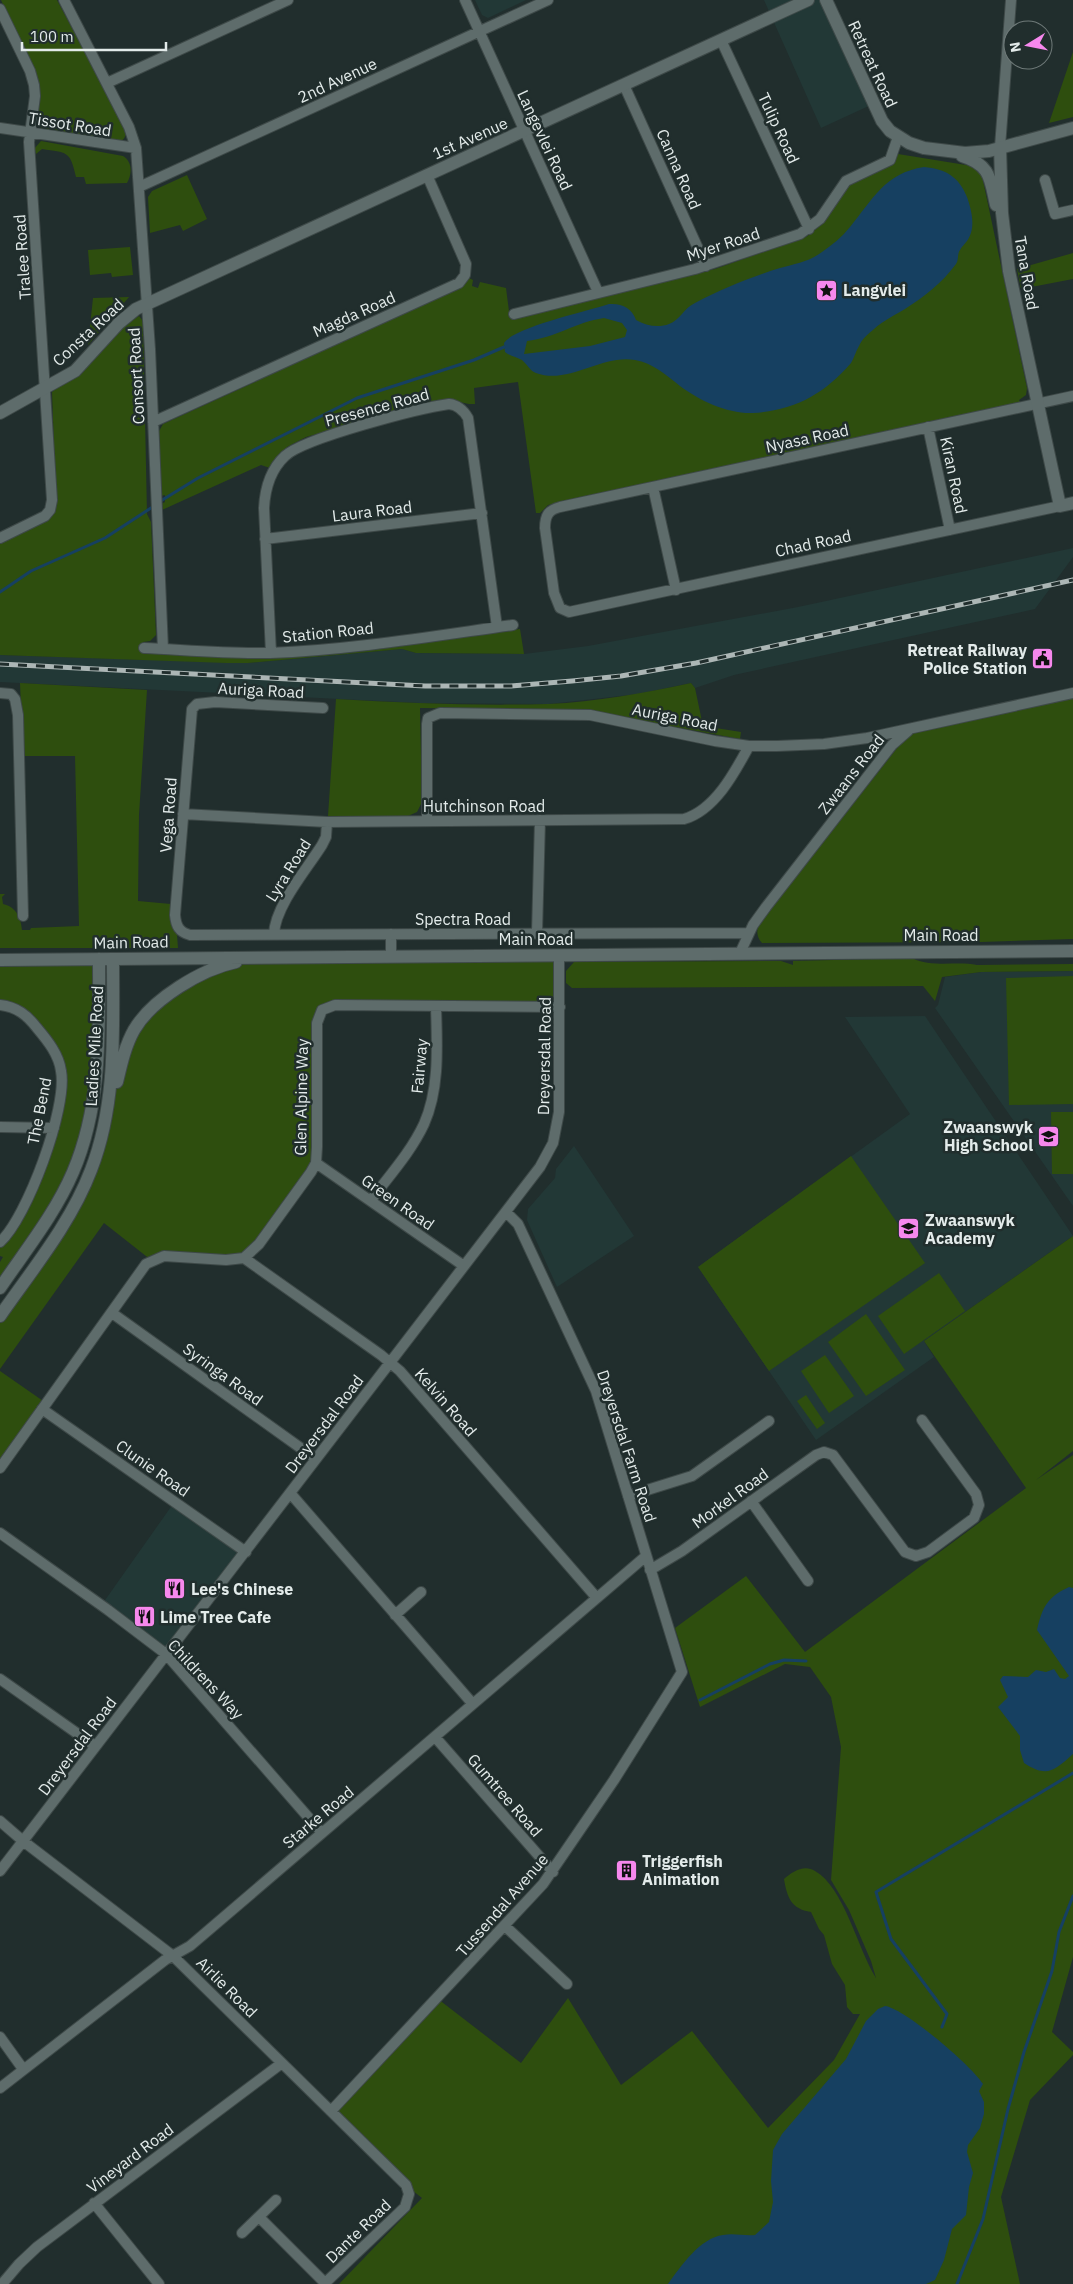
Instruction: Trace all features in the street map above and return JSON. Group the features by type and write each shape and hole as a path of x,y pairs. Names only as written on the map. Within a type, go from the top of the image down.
{"main road":[{"name":"1st Avenue","path":"146,304 808,0"},
{"name":"Retreat Road","path":"826,0 877,112 885,126 898,137 916,146 976,153 1073,128"},
{"name":"Tana Road","path":"1000,147 1004,244 1038,403 1067,505"},
{"path":"946,151 973,160 986,169 1004,244"},
{"name":"Consta Road","path":"0,413 75,371 127,315 146,304"},
{"name":"Main Road","path":"0,960 1073,950"},
{"path":"105,1125 129,1041 148,1013 168,996 206,972 230,963 269,957"},
{"name":"Ladies Mile Road","path":"0,1316 75,1204 91,1170 105,1125 112,1062 113,959"},
{"name":"Ladies Mile Road","path":"0,1288 54,1208 72,1174 84,1143 94,1102 98,1065 99,960"}],"street":[{"name":"Consort Road","path":"64,0 129,127 136,148 154,422 163,649"},
{"path":"106,83 288,0"},
{"name":"Langevlei Road","path":"464,0 598,292"},
{"name":"2nd Avenue","path":"138,187 548,0"},
{"path":"1000,147 1011,0"},
{"name":"Tralee Road","path":"0,9 30,71 34,85 35,96 30,133 52,500 50,510 42,518 0,538"},
{"name":"Tulip Road","path":"721,40 809,229"},
{"name":"Canna Road","path":"624,85 706,266"},
{"name":"Tissot Road","path":"0,128 136,148"},
{"name":"Myer Road","path":"514,314 706,266 800,234 820,219 846,181 890,160 898,137"},
{"name":"Magda Road","path":"154,422 462,280 466,264 427,175"},
{"path":"1045,180 1055,214 1073,210"},
{"name":"Nyasa Road","path":"560,608 554,593 545,528 549,511 560,506 1073,396"},
{"name":"Presence Road","path":"271,653 264,508 266,486 280,462 293,450 337,434 449,404 455,405 465,412 468,418 497,627"},
{"name":"Kiran Road","path":"928,427 950,530"},
{"path":"654,487 676,590"},
{"name":"Chad Road","path":"560,608 569,612 580,611 1067,505"},
{"name":"Laura Road","path":"265,539 482,513"},
{"name":"Station Road","path":"144,648 271,653 513,624"},
{"name":"Zwaans Road","path":"740,953 748,933 766,907 892,745 911,729 1073,693"},
{"path":"5,694 15,699 18,715 23,916"},
{"name":"Auriga Road","path":"197,704 215,702 323,708"},
{"name":"Vega Road","path":"179,929 175,915 190,719 192,710 197,704"},
{"name":"Auriga Road","path":"427,821 427,724 428,718 432,715 451,712 590,715 749,746 838,743 911,729"},
{"name":"Hutchinson Road","path":"183,814 327,822 667,820 692,816 705,808 719,793 749,746"},
{"path":"536,933 540,820"},
{"name":"Lyra Road","path":"274,934 276,919 326,837 327,822"},
{"name":"Spectra Road","path":"179,929 190,935 748,933"},
{"path":"391,934 391,956"},
{"name":"Dreyersdal Road","path":"0,1871 540,1167 553,1142 557,1128 560,1092 559,955"},
{"name":"The Bend","path":"0,1005 8,1006 24,1013 49,1043 59,1061 62,1078 62,1089 54,1128 43,1162 22,1209 6,1236 0,1242"},
{"name":"Glen Alpine Way","path":"244,1258 259,1244 312,1172 316,1163 317,1023 322,1010 335,1005 560,1007"},
{"name":"Fairway","path":"371,1200 412,1144 424,1124 431,1103 436,1070 436,1006"},
{"path":"0,1127 54,1128"},
{"name":"Green Road","path":"316,1163 464,1266"},
{"name":"Dreyersdal Farm Road","path":"507,1212 518,1224 596,1391 682,1672"},
{"path":"0,1468 144,1266 164,1256 226,1260 244,1258"},
{"name":"Kelvin Road","path":"244,1258 400,1371 596,1597"},
{"name":"Syringa Road","path":"112,1313 316,1459"},
{"name":"Clunie Road","path":"42,1408 246,1552"},
{"name":"Morkel Road","path":"650,1570 676,1555 816,1455 828,1453 832,1455 901,1548 910,1554 922,1555 974,1518 979,1505 976,1494 922,1420"},
{"path":"628,1496 692,1476 769,1421"},
{"path":"291,1494 472,1703"},
{"path":"751,1501 808,1581"},
{"name":"Childrens Way","path":"0,1533 166,1654 322,1833"},
{"name":"Starke Road","path":"0,2088 174,1956 190,1946 646,1556"},
{"path":"395,1615 421,1592"},
{"name":"Tussendal Avenue","path":"332,2110 506,1927 553,1872 682,1672"},
{"path":"0,1679 95,1746"},
{"name":"Gumtree Road","path":"435,1737 553,1872"},
{"name":"Airlie Road","path":"0,1821 23,1841 174,1956 404,2182 408,2188 409,2198"},
{"path":"506,1927 566,1984"},
{"path":"0,2037 23,2069"},
{"name":"Vineyard Road","path":"2,2284 28,2255 282,2063"},
{"name":"Dante Road","path":"325,2284 402,2210 409,2198"},
{"path":"242,2233 276,2200"},
{"path":"94,2204 158,2284"},
{"path":"259,2216 325,2284"}],"shaded area":[{"path":"475,0 526,0 488,18 482,15"},
{"path":"764,0 826,0 873,104 821,128"},
{"path":"1073,548 1073,557 1035,609 734,675 695,688 691,683 638,694 549,704 420,703 0,682 0,655 248,663 402,649 416,653 524,654 588,646 798,607"},
{"name":"Zwaanswyk High School","path":"1073,971 1073,1206 935,1008 938,1005 945,977 981,972"},
{"name":"Zwaanswyk Academy","path":"925,1016 1073,1236 924,1341 934,1357 816,1440 698,1267 910,1114 845,1017"},
{"path":"574,1146 634,1236 557,1287 527,1220 528,1209 555,1178 556,1169"},
{"path":"173,1504 241,1551 165,1650 103,1603"}],"green space":[{"path":"1,0 57,0 124,126 125,135 121,141 41,128 37,118 39,82"},
{"path":"1073,52 1073,117 1049,123"},
{"path":"41,141 123,156 129,161 130,165 129,180 127,183 86,184 84,177 76,177 72,162 66,154 42,149 36,154 34,149"},
{"path":"898,154 972,166 982,176 1027,388 1026,395 1019,400 1020,402 548,505 540,513 536,513 518,382 474,388 475,404 445,399 306,437 287,447 270,468 261,465 162,510 161,504 165,502 165,495 161,496 158,433 163,424 460,288 469,278 473,280 472,286 478,288 480,282 506,288 510,319 715,269 806,237 821,225 850,183 893,162"},
{"path":"187,175 207,219 183,231 180,225 150,233 148,197 152,191"},
{"path":"130,247 133,275 112,277 111,273 90,275 88,250"},
{"path":"1073,253 1073,279 1021,289 1017,269"},
{"path":"129,297 88,345 93,298"},
{"path":"139,316 143,321 147,514 151,522 156,635 150,641 143,642 144,653 287,656 520,629 524,654 416,653 402,649 248,663 0,655 0,544 49,518 56,501 52,392 124,326"},
{"path":"20,683 147,690 139,815 138,901 171,904 170,920 177,935 178,948 0,948 0,894 5,894 2,897 3,904 15,911 21,922 22,930 79,926 75,756 23,756"},
{"path":"691,683 695,688 703,726 741,732 740,739 584,710 420,708 422,802 417,812 408,816 328,816 336,699 442,704 548,704 620,696"},
{"path":"1073,698 1073,939 981,942 762,943 760,941 758,934 759,924 905,738 916,732"},
{"path":"559,955 560,1007 335,1005 322,1010 316,1163 244,1258 151,1260 104,1223 0,1369 0,1316 75,1204 121,1064 148,1013 230,963"},
{"path":"912,958 936,964 1073,964 1073,971 981,972 942,977 935,1001 923,986 572,988 566,983 566,971 574,962 781,961 793,965 793,961"},
{"path":"99,959 99,1033 78,1159 0,1288 0,1262 3,1257 0,1256 0,1242 43,1162 62,1078 37,1027 0,1005 0,961"},
{"path":"1073,976 1073,1104 1009,1105 1006,978"},
{"path":"1051,1112 1073,1112 1073,1174 1052,1174"},
{"path":"851,1156 925,1263 769,1371 698,1267"},
{"path":"1073,1236 1073,1451 1036,1480 1073,1455 1073,1957 1052,2032 1073,2052 1073,2055 1030,2100 1001,2197 1020,2284 339,2284 422,2198 408,2187 334,2110 438,1999 521,2063 568,1998 621,2085 692,2031 768,2128 834,2060 860,2014 853,2014 847,2007 845,1985 832,1964 824,1935 811,1912 799,1908 791,1901 784,1879 794,1872 807,1868 815,1871 825,1879 850,1920 876,1978 871,1961 849,1910 831,1880 841,1747 831,1697 810,1667 785,1664 700,1707 675,1628 746,1576 805,1652 1026,1488 924,1341"},
{"path":"939,1273 965,1311 904,1354 878,1316"},
{"path":"866,1314 905,1370 866,1396 828,1342"},
{"path":"825,1355 854,1396 829,1413 801,1371"},
{"path":"0,1371 46,1403 0,1468"},
{"path":"806,1395 825,1423 817,1429 797,1401"}],"water":[{"name":"Langvlei","path":"924,167 932,168 945,172 956,179 964,190 970,208 972,231 970,236 959,252 956,264 933,289 881,323 860,343 851,363 830,384 807,399 782,408 744,413 715,406 696,397 659,370 635,360 610,361 573,373 548,376 534,372 522,360 505,352 504,343 522,331 536,325 609,304 618,304 626,307 632,312 636,320 644,324 657,326 669,324 676,320 691,305 715,293 758,275 817,255 844,234 881,189 899,175","holes":["604,318 622,323 627,330 625,337 590,346 524,354 527,341 547,337 584,323"]},
{"path":"1069,1587 1073,1588 1073,1754 1061,1765 1045,1771 1032,1768 1024,1763 1020,1750 1020,1736 998,1707 1008,1697 1000,1680 1003,1676 1028,1677 1036,1670 1046,1672 1054,1669 1060,1678 1065,1679 1069,1676 1037,1630 1041,1615 1047,1604 1055,1595"},
{"path":"885,2006 907,2016 937,2039 966,2064 983,2084 979,2091 984,2102 984,2114 980,2128 968,2145 967,2152 973,2173 969,2187 966,2215 952,2229 944,2260 935,2280 926,2284 668,2284 692,2254 707,2241 715,2237 731,2234 755,2235 769,2222 773,2202 771,2181 773,2150 782,2134 846,2059 866,2021 878,2009"}],"waterway":[{"path":"159,502 198,478 357,398 474,360 504,347"},
{"path":"0,592 31,571 105,538 154,506"},
{"path":"700,1700 770,1664 784,1660 806,1661"},
{"path":"942,2027 947,2014 891,1939 876,1892 1073,1773"},
{"path":"957,2284 983,2219 1008,2109 1024,2052 1052,1971 1059,1932 1073,1896"}],"railway":[{"path":"0,664 425,686 511,686 621,676 696,663 1073,580"}],"place":[{"name":"Langvlei","path":"827,290"},
{"name":"Retreat Railway Police Station","path":"1043,659"},
{"name":"Zwaanswyk High School","path":"1049,1136"},
{"name":"Zwaanswyk Academy","path":"909,1229"},
{"name":"Lee's Chinese","path":"175,1589"},
{"name":"Lime Tree Cafe","path":"144,1617"},
{"name":"Triggerfish Animation","path":"626,1870"}]}
